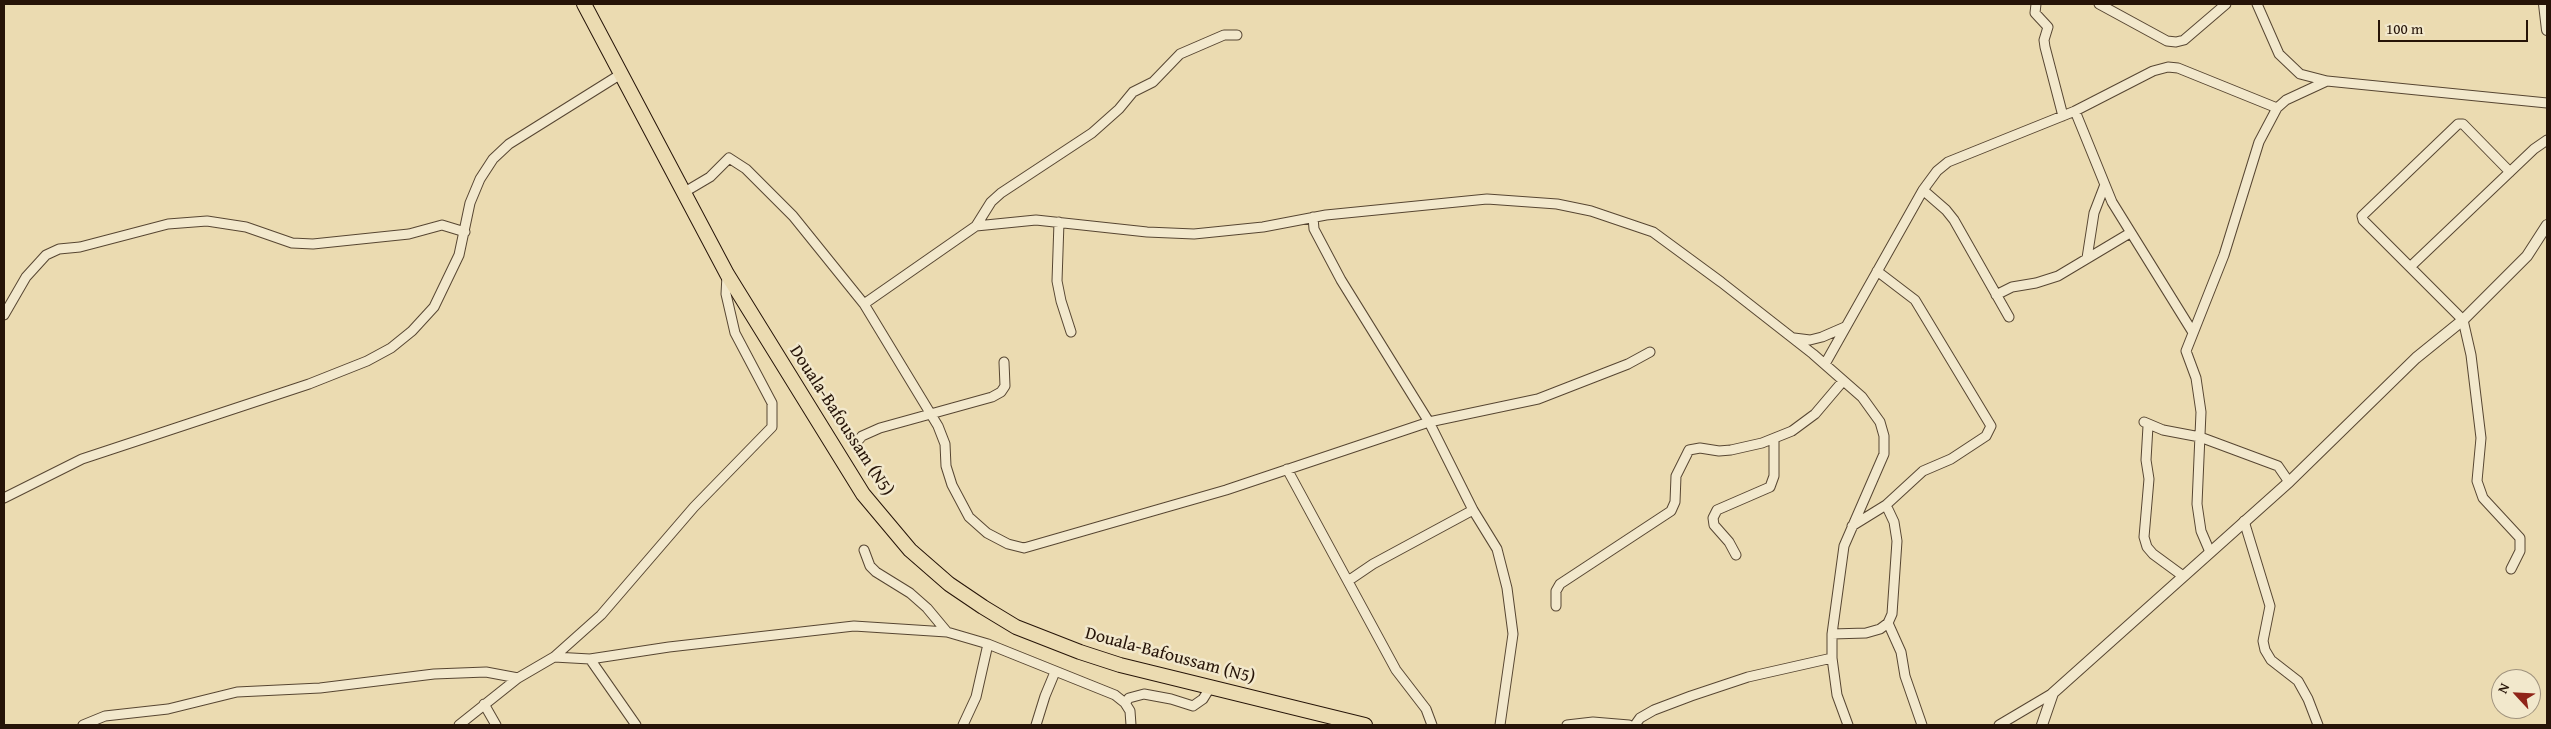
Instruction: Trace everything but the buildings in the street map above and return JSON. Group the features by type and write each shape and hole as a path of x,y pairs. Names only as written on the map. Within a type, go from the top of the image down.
{"highway":[{"name":"Douala-Bafoussam (N5)","path":"584,4 727,274 863,494 910,550 949,584 1016,627 1080,652 1120,665 1365,725"}],"street":[{"path":"2036,4 2035,13 2048,27 2044,40 2045,47 2063,116"},
{"path":"2099,4 2167,41 2176,42 2184,40 2226,4"},
{"path":"2258,4 2279,54 2300,74 2328,81 2547,103"},
{"path":"2544,4 2547,30"},
{"path":"864,304 976,226 991,202 1001,193 1092,133 1120,109 1133,92 1153,82 1180,54 1224,35 1237,36"},
{"path":"1825,364 1923,190 1937,171 1948,162 2075,111 2153,71 2168,67 2178,68 2276,108"},
{"path":"4,498 82,459 309,384 367,361 391,348 412,331 434,307 449,278 465,232 470,203 480,179 493,159 509,144 621,74"},
{"path":"2210,552 2200,531 2198,511 2201,412 2199,395 2186,351 2192,331 2224,255 2259,142 2276,108 2286,100 2328,81"},
{"path":"2075,111 2104,187 2130,233 2192,331"},
{"path":"2510,172 2463,124 2458,124 2364,211 2362,216 2363,220 2464,320 2471,355 2480,438 2477,481 2483,498 2520,538 2520,551 2511,569"},
{"path":"2410,267 2534,149 2547,140"},
{"path":"683,193 710,177 729,158 746,169 793,216 864,304 931,414 944,444 946,466 952,485 969,517 987,533 1008,544 1024,548 1130,516 1226,490 1429,422 1538,399 1628,364 1650,352"},
{"path":"2087,258 2094,213 2104,187"},
{"path":"1923,190 1946,210 1954,220 2010,317"},
{"path":"976,226 1036,220 1147,232 1194,234 1263,227 1313,217 1487,199 1540,202 1591,212 1653,232 1794,338 1843,380 1874,411 1880,422 1884,436 1884,454 1852,526 1840,566 1832,634 1832,658 1837,695 1848,725"},
{"path":"1313,217 1314,229 1341,280 1429,422 1473,510 1497,549 1510,604 1512,642 1500,725"},
{"path":"4,315 26,277 46,255 59,249 80,247 168,224 207,221 246,227 292,243 313,244 409,234 442,225 465,232"},
{"path":"1059,222 1058,281 1060,301 1071,332"},
{"path":"1999,725 2053,693 2289,482 2416,358 2464,320 2527,256 2547,225"},
{"path":"1996,294 2012,286 2046,281 2130,233"},
{"path":"1852,526 1886,505 1924,471 1960,454 1986,436 1991,426 1915,300 1877,271"},
{"path":"459,725 518,678 554,657 601,615 694,507 772,427 772,403 735,333 726,294 727,274"},
{"path":"1794,338 1810,340 1845,327"},
{"path":"856,443 862,436 880,428 992,397 1001,392 1005,386 1004,362"},
{"path":"1556,606 1556,591 1560,584 1671,511 1675,502 1676,476 1688,450 1700,448 1731,450 1774,439 1803,425 1815,414 1843,380"},
{"path":"2183,576 2152,554 2147,547 2144,537 2148,478 2146,424 2200,437 2278,466 2289,482"},
{"path":"1736,555 1730,542 1714,525 1713,518 1716,510 1770,487 1774,476 1774,439"},
{"path":"1287,469 1396,670 1426,709 1432,725"},
{"path":"1832,634 1866,633 1880,630 1888,623 1894,602 1897,541 1894,522 1886,505"},
{"path":"1348,581 1373,564 1473,510"},
{"path":"2244,521 2270,606 2263,641 2265,650 2271,660 2298,681 2308,699 2318,725"},
{"path":"864,550 870,566 876,572 915,597 947,632"},
{"path":"1888,623 1901,652 1905,676 1922,725"},
{"path":"554,657 590,659 669,647 854,626 947,632 988,644 1115,695 1126,703 1130,711 1131,725"},
{"path":"963,725 976,697 988,644"},
{"path":"1635,725 1640,718 1654,710 1691,696 1748,677 1832,658"},
{"path":"590,659 636,725"},
{"path":"1036,725 1055,672"},
{"path":"83,725 105,716 168,708 238,692 320,688 392,681 421,675 474,673 500,674 518,678"},
{"path":"1126,703 1129,698 1144,694 1171,699 1193,706 1203,698 1211,686"},
{"path":"2042,725 2053,693"},
{"path":"484,704 496,725"},
{"path":"1566,725 1593,722 1629,725"}]}
